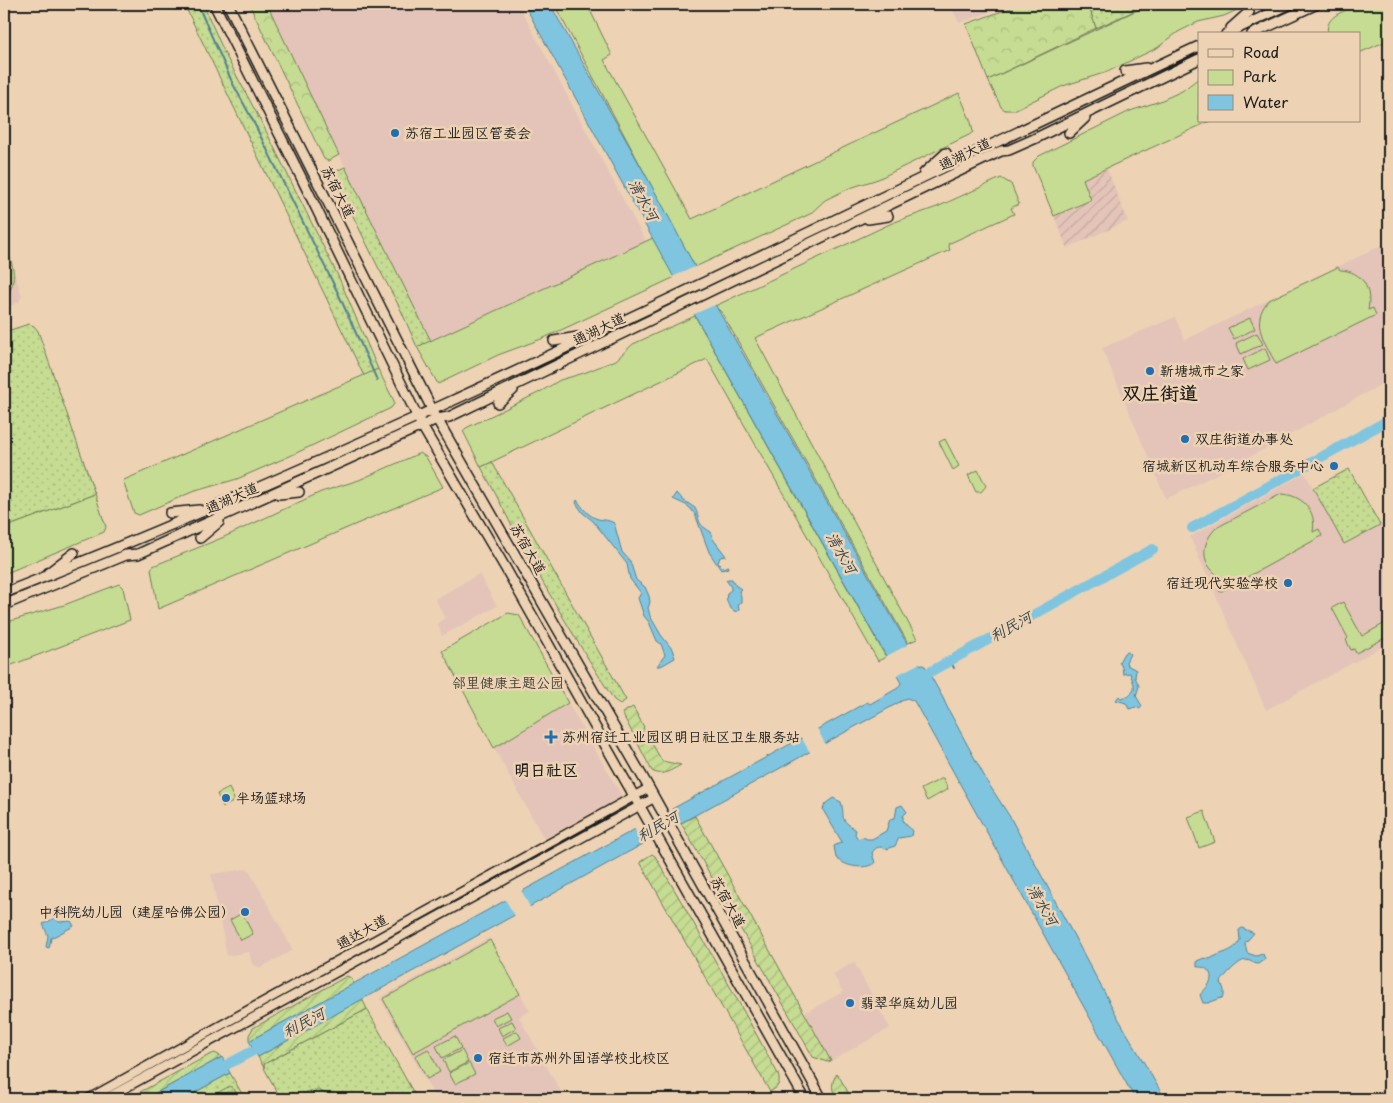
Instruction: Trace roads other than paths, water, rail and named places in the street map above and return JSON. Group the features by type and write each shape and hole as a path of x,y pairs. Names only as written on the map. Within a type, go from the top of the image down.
{"main road":[{"name":"苏宿大道","path":"214,4 301,177 422,426 506,570 805,1099"},
{"name":"苏宿大道","path":"228,4 437,420 649,788 822,1099"},
{"path":"1229,32 1290,4"},
{"path":"1256,32 1317,4"},
{"path":"1227,32 1250,12"},
{"name":"通湖大道","path":"4,593 284,478 644,310 1198,46"},
{"name":"通湖大道","path":"4,605 126,555 138,554 227,516 422,426 449,417 1000,151 1009,150 1034,139 1198,59"},
{"path":"1124,71 1156,66"},
{"path":"1069,133 1091,112"},
{"path":"916,180 946,153"},
{"path":"858,220 888,216"},
{"path":"554,341 590,335"},
{"path":"498,403 522,382"},
{"path":"271,495 299,492"},
{"path":"170,512 207,510"},
{"path":"200,538 227,516"},
{"path":"41,579 74,553"},
{"name":"通达大道","path":"88,1099 649,788"},
{"name":"通达大道","path":"105,1099 656,801"}],"water":[{"name":"清水河","path":"524,4 550,4 664,208 712,299 918,663 925,666 988,783 1010,817 1117,1016 1165,1099 1135,1099 914,701 907,698 258,1057 249,1041 867,702 870,704 898,688 901,683 689,305"},
{"path":"677,493 683,500 695,508 701,524 711,532 713,539 726,556 720,557 718,563 723,568 728,566 728,568 721,570 709,552 695,514 688,506 673,499"},
{"path":"577,500 591,516 614,523 622,552 630,561 636,580 645,587 649,596 648,608 650,616 672,649 675,658 661,666 657,666 665,655 661,644 657,641 649,622 644,616 638,598 641,593 630,579 627,564 593,521 583,513 576,503"},
{"path":"732,579 735,585 741,589 739,591 741,602 738,604 739,610 737,612 727,602 727,593 731,590 726,580"},
{"path":"1128,652 1130,654 1126,662 1127,665 1136,670 1135,677 1139,686 1136,696 1142,706 1140,709 1136,707 1129,709 1126,703 1116,700 1119,696 1121,698 1129,696 1134,690 1130,673 1123,674 1119,662 1124,653"},
{"path":"833,798 841,802 843,818 856,830 855,834 858,839 863,837 872,839 886,831 890,819 895,818 897,807 902,805 907,812 903,816 903,821 912,831 911,836 899,838 895,846 887,849 880,847 875,849 872,853 875,863 871,865 860,867 845,864 836,858 834,846 842,842 823,810 825,804"},
{"path":"55,918 59,922 71,921 74,926 51,938 49,948 46,947 48,936 43,924"},
{"path":"1242,928 1254,933 1245,943 1247,953 1256,956 1263,954 1265,959 1258,964 1246,960 1236,965 1221,982 1224,997 1203,1003 1200,995 1209,984 1211,975 1208,970 1197,967 1197,961 1204,958 1210,959 1231,950 1240,940 1239,930"},
{"path":"222,1057 230,1073 183,1099 145,1099"}],"waterway":[{"path":"200,10 233,84 338,293 377,380"},
{"name":"利民河","path":"1192,528 1389,420"},
{"name":"利民河","path":"917,679 1153,549"},
{"path":"950,661 954,668"},
{"name":"利民河","path":"215,1071 266,1044"}],"place":[{"name":"苏宿工业园区管委会","path":"395,133"},
{"name":"靳塘城市之家","path":"1150,371"},
{"name":"双庄街道办事处","path":"1185,439"},
{"name":"宿城新区机动车综合服务中心","path":"1334,466"},
{"name":"宿迁现代实验学校","path":"1288,583"},
{"name":"苏州宿迁工业园区明日社区卫生服务站","path":"551,737"},
{"name":"半场篮球场","path":"226,798"},
{"name":"中科院幼儿园（建屋哈佛公园）","path":"245,912"},
{"name":"翡翠华庭幼儿园","path":"850,1003"},
{"name":"宿迁市苏州外国语学校北校区","path":"478,1058"}],"district":[{"name":"双庄街道","path":"1160,393"},
{"name":"明日社区","path":"546,770"}],"park label":[{"name":"邻里健康主题公园","path":"508,683"}]}
